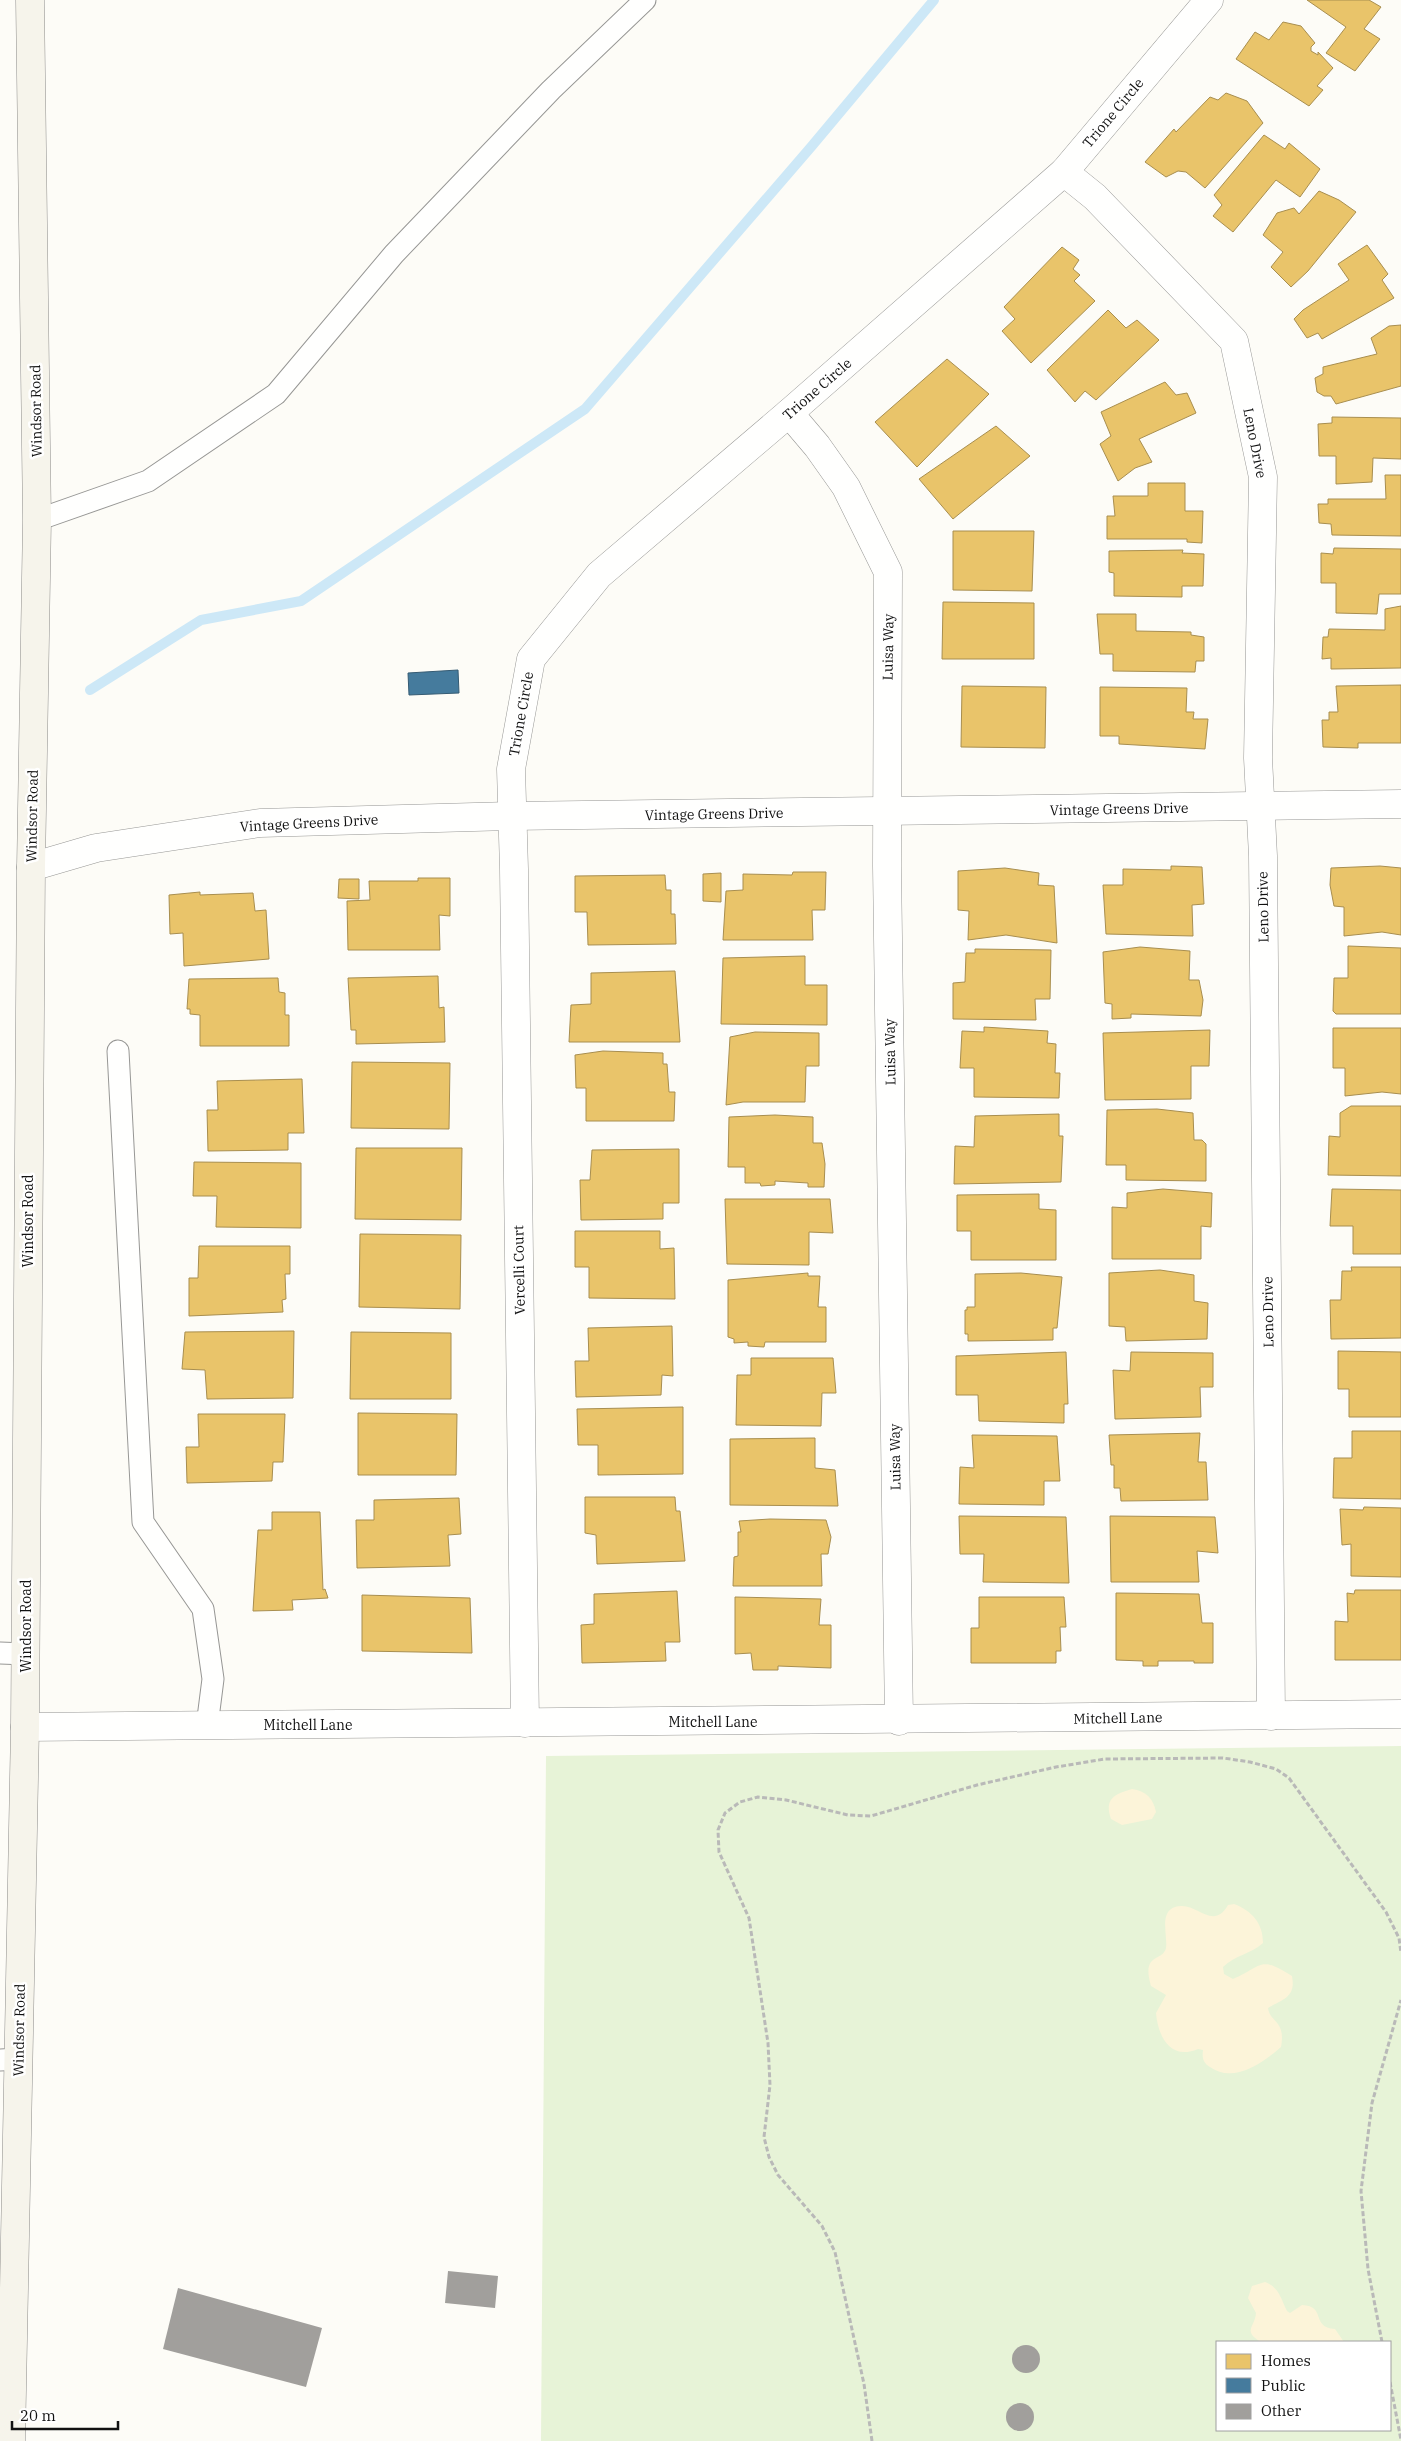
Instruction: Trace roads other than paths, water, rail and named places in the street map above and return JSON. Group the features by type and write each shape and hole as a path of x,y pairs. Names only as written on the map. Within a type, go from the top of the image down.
{"main road":[{"name":"Windsor Road","path":"11,2441 9,2060 25,1727 13,1654 37,520 30,0"}],"street":[{"name":"Trione Circle","path":"511,816 511,769 531,659 599,576 789,413 1064,172 1209,0"},
{"name":"Leno Drive","path":"1064,172 1095,197 1234,341 1263,477 1258,758 1263,886 1271,1716"},
{"name":"Luisa Way","path":"789,413 817,446 846,487 888,572 888,812 899,1721"},
{"name":"Vintage Greens Drive","path":"31,867 96,848 260,822 511,816 1260,808 1401,804"},
{"name":"Vercelli Court","path":"511,816 514,869 525,1724"},
{"name":"Mitchell Lane","path":"25,1727 899,1721 1401,1714"}],"lane":[{"path":"37,520 148,481 276,394 394,254 551,90 645,0"},
{"path":"118,1051 142,1522 203,1609 213,1679 207,1726"}],"waterway":[{"path":"90,690 201,620 301,601 585,409 811,147 934,0"}]}
